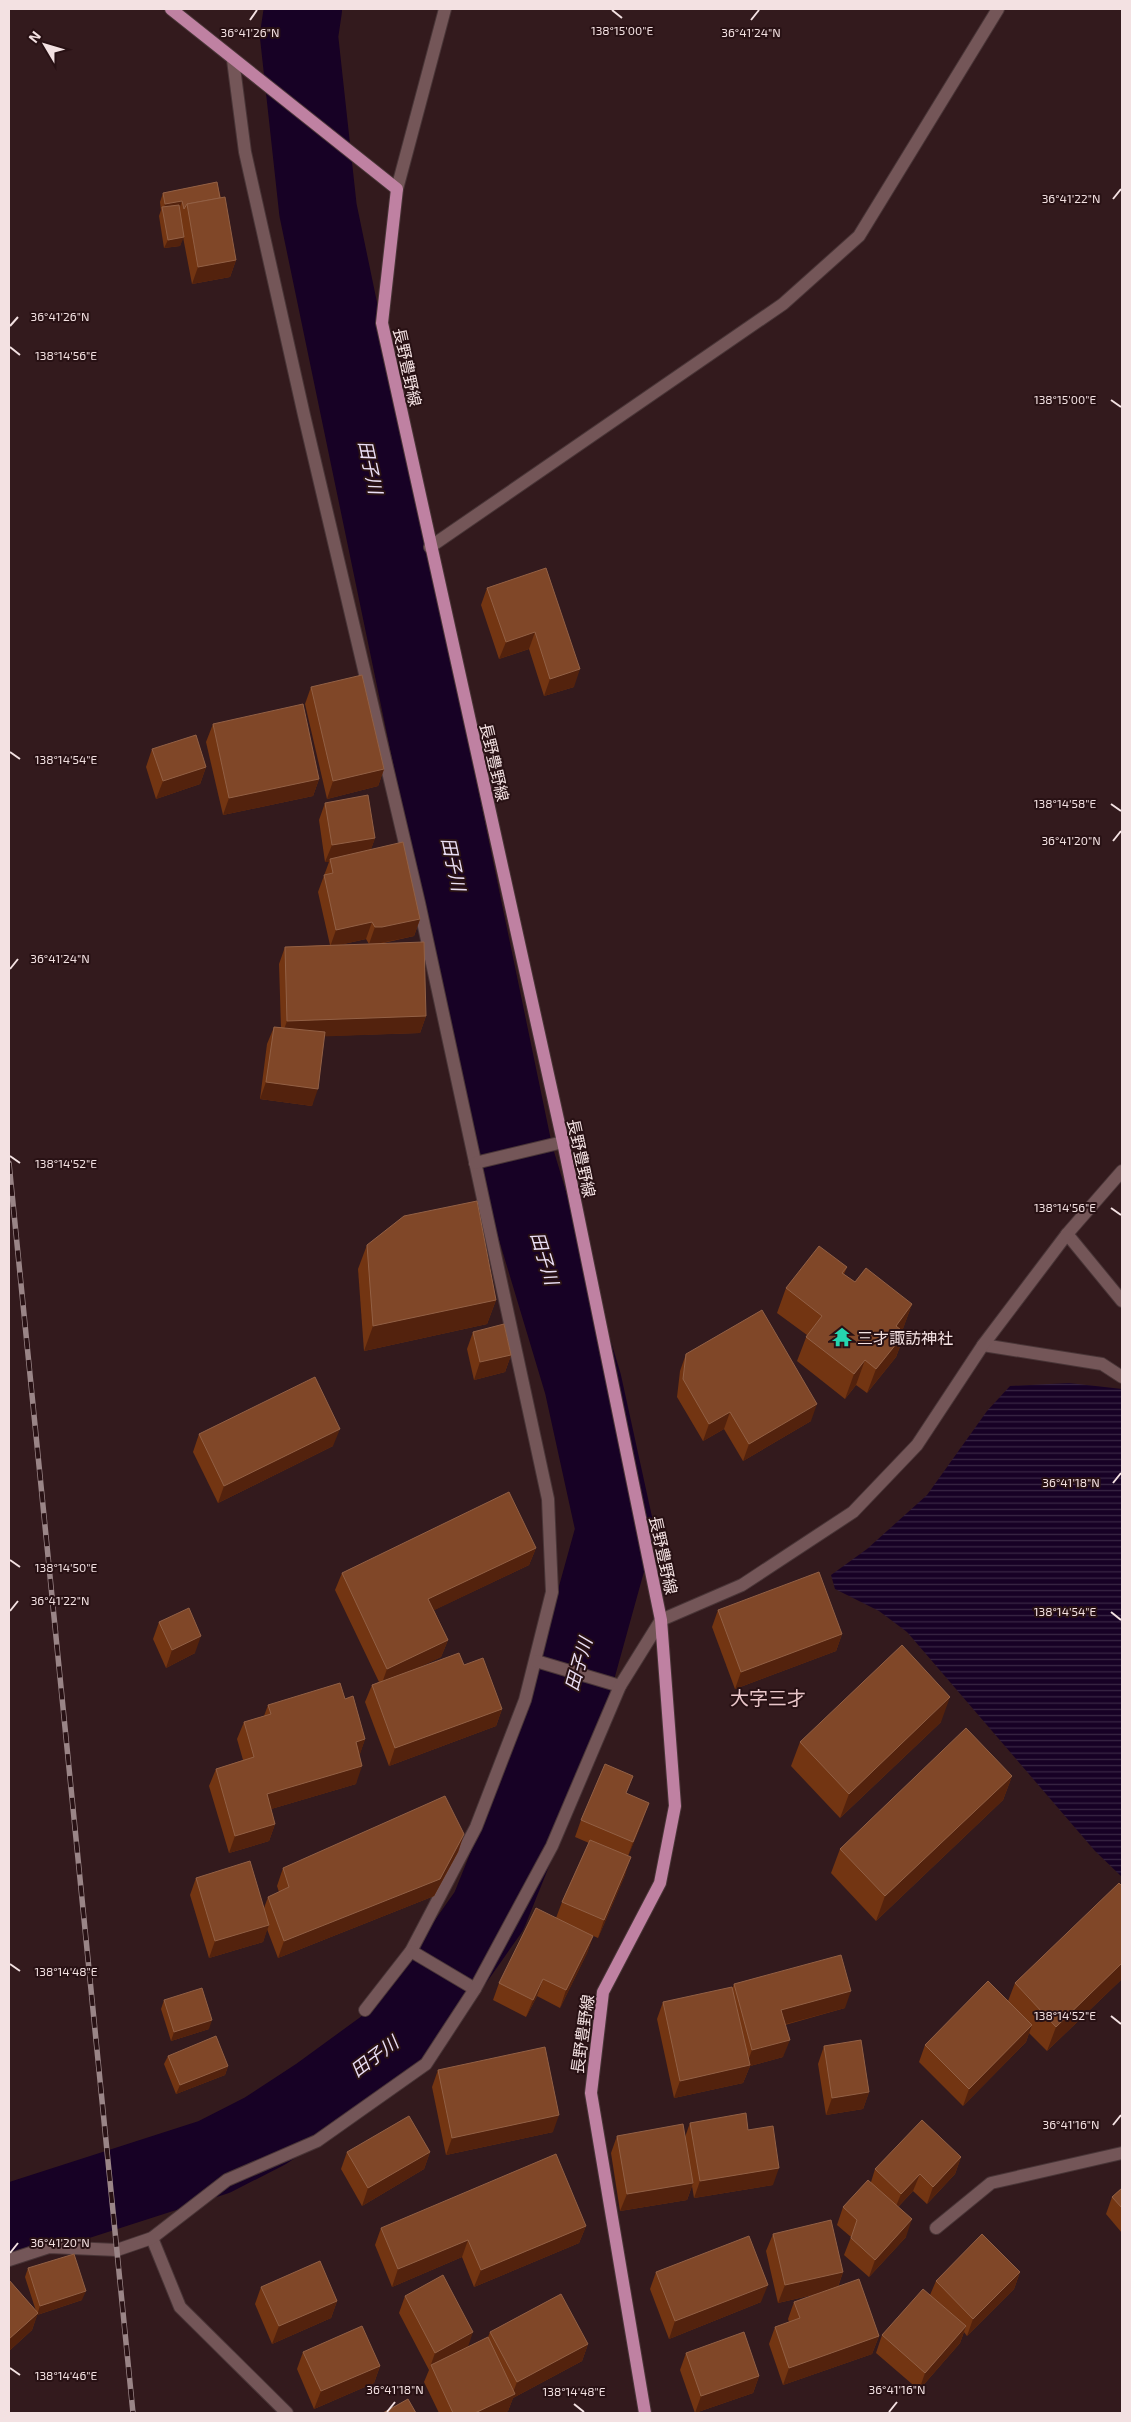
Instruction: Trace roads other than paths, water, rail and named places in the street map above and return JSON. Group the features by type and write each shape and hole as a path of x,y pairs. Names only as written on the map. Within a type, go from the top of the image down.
{"main road":[{"path":"171,9 397,189"},
{"name":"長野豊野線","path":"397,189 382,323 557,1144 661,1620 675,1806 660,1883 603,1992 591,2093 645,2413"}],"street":[{"path":"397,189 445,9"},
{"path":"430,547 783,304 859,236 998,9"},
{"path":"233,60 250,171 304,415 419,903 548,1498 552,1592 537,1661 525,1700 476,1827 412,1952 365,2010"},
{"path":"475,1162 557,1144"},
{"path":"9,2260 48,2247 117,2250 152,2238 227,2180 317,2141 426,2064 473,1988 552,1846 618,1686 661,1620 742,1585 854,1512 917,1445 983,1345 1067,1234 1122,1171"},
{"path":"1067,1234 1122,1301"},
{"path":"983,1345 1102,1364 1122,1377"},
{"path":"537,1661 618,1686"},
{"path":"412,1952 473,1988"},
{"path":"936,2228 991,2183 1122,2153"},
{"path":"152,2238 180,2307 287,2413"}],"waterway":[{"name":"田子川","path":"9,2223 214,2157 265,2131 317,2097 402,2035 489,1911 555,1747 615,1530 583,1384 514,1154 318,210 299,36 303,9"}],"railway":[{"path":"9,1163 133,2413"}],"place":[{"name":"三才諏訪神社","path":"842,1337"}],"district":[{"name":"大字三才","path":"768,1697"}]}
